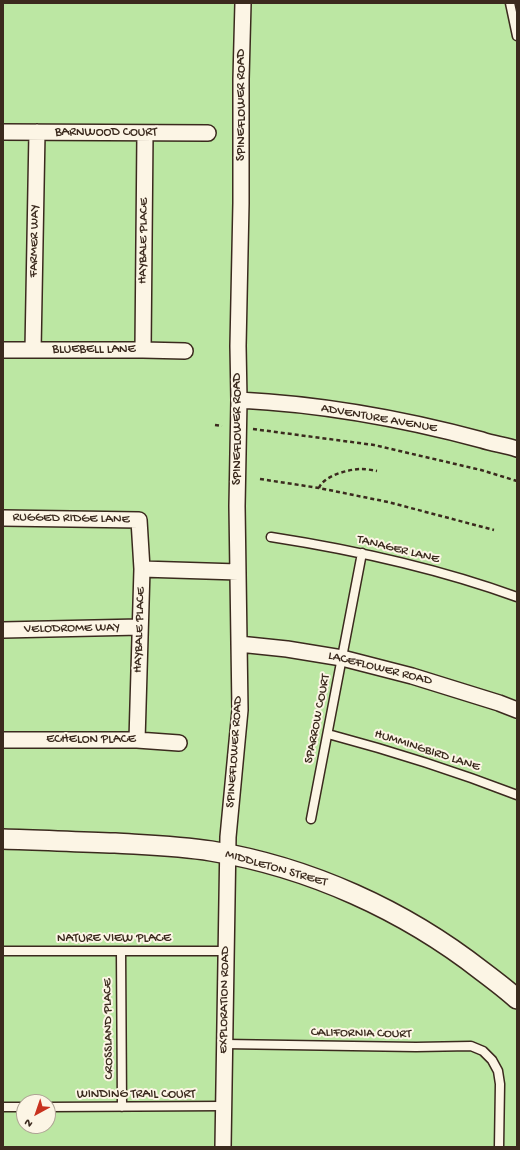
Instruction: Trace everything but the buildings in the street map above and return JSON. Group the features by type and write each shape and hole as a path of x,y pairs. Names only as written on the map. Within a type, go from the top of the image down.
{"street":[{"name":"SPINEFLOWER ROAD","path":"227,854 240,710 237,506 239,400 238,346 242,203 241,79 243,3"},
{"name":"BARNWOOD COURT","path":"3,132 208,133"},
{"name":"FARMER WAY","path":"33,350 37,132"},
{"name":"HAYBALE PLACE","path":"143,350 146,133"},
{"name":"BLUEBELL LANE","path":"3,350 143,350 185,352"},
{"name":"ADVENTURE AVENUE","path":"239,400 345,411 429,427 517,449"},
{"name":"RUGGED RIDGE LANE","path":"3,518 139,520"},
{"name":"HAYBALE PLACE","path":"137,740 142,569 139,520"},
{"path":"142,569 238,572"},
{"name":"VELODROME WAY","path":"3,630 140,627"},
{"name":"LACEFLOWER ROAD","path":"239,644 287,649 342,658 412,676 517,710"},
{"name":"ECHELON PLACE","path":"3,740 137,740 178,743"},
{"name":"MIDDLETON STREET","path":"3,839 177,846 227,854 258,861 309,876 361,897 456,950 517,999"},
{"name":"EXPLORATION ROAD","path":"223,1147 227,854"}],"lane":[{"path":"510,3 517,36"},
{"name":"TANAGER LANE","path":"271,537 362,553 477,583 517,597"},
{"name":"SPARROW COURT","path":"311,819 362,553"},
{"name":"HUMMINGBIRD LANE","path":"328,734 390,751 446,769 517,795"},
{"name":"NATURE VIEW PLACE","path":"3,951 225,951"},
{"name":"CROSSLAND PLACE","path":"121,951 122,1107"},
{"name":"CALIFORNIA COURT","path":"225,1044 392,1047 471,1046 483,1051 492,1060 498,1071 500,1084 499,1147"},
{"name":"WINDING TRAIL COURT","path":"56,1107 223,1106"},
{"path":"3,1107 16,1107"}],"path":[{"path":"262,430 374,445 481,470 517,481"},
{"path":"319,488 320,485 327,480 347,471 361,469 377,471"},
{"path":"260,479 319,488 388,502 494,530"}],"green space":[{"path":"3,3 517,3 517,1147 3,1147"}]}
